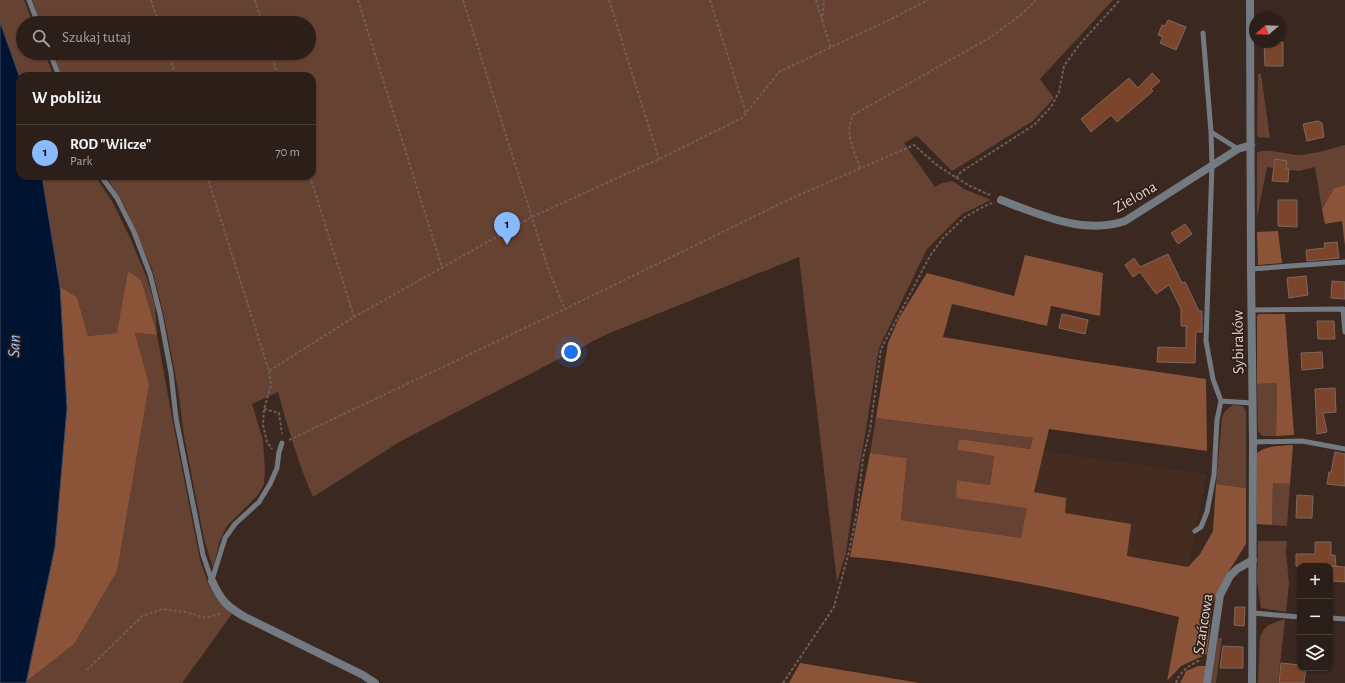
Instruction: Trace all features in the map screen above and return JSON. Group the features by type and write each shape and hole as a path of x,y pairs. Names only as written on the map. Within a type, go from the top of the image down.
{"street":[{"name":"Sybiraków","path":"1250,0 1253,442 1252,683"},
{"name":"Zielona","path":"1001,200 1029,211 1071,223 1090,227 1113,225 1125,221 1238,149 1251,145"},
{"name":"Szańcowa","path":"1207,683 1220,595 1230,576 1237,569 1253,560"},
{"path":"212,581 221,599 230,608 243,616 363,675 375,683"}],"lane":[{"path":"29,0 35,16"},
{"path":"1195,530 1201,527 1207,512 1214,474 1217,420 1221,401 1213,379 1206,341 1212,165 1211,132 1203,33"},
{"path":"53,60 57,72"},
{"path":"1211,132 1238,149"},
{"path":"104,180 117,198 134,232 150,274 160,314 171,373 176,418 203,555 212,581"},
{"path":"1251,270 1345,262"},
{"path":"1251,310 1343,309 1345,332"},
{"path":"1221,401 1252,403"},
{"path":"1253,442 1302,441 1345,449"},
{"path":"212,581 225,538 235,524 259,502 270,484 277,468 282,443"},
{"path":"1253,614 1297,616"},
{"path":"1333,618 1345,619"}],"path":[{"path":"152,0 157,16"},
{"path":"255,0 260,16"},
{"path":"358,0 442,267"},
{"path":"463,0 549,271 565,309"},
{"path":"609,0 659,159"},
{"path":"710,0 746,113"},
{"path":"816,0 831,48"},
{"path":"822,20 824,0"},
{"path":"269,371 354,317 532,217 659,159 742,118 779,72 894,18 928,0"},
{"path":"860,168 848,134 849,123 852,115 991,37 1022,14 1036,0"},
{"path":"956,178 961,172 1034,125 1051,107 1059,92 1064,66 1079,45 1120,0"},
{"path":"170,60 175,72"},
{"path":"273,60 277,72"},
{"path":"264,409 279,413 282,430 282,443 565,309 792,198 914,145 938,166 956,178 1001,200"},
{"path":"208,180 269,371 271,386 264,409 263,425 267,442 273,450 279,452"},
{"path":"311,180 354,317"},
{"path":"783,683 834,607 849,552 857,512 863,458 870,430 881,349 930,256 943,238 965,217 980,208 1001,200"},
{"path":"87,670 142,616 163,608 186,612 206,618 218,615 230,608"},
{"path":"1176,683 1177,679 1188,667 1201,660 1211,662"}],"shaded area":[{"path":"0,0 24,0 30,16 16,16 16,60 47,60 52,72 18,72 0,25"},
{"path":"32,0 1113,0 1040,79 1054,98 1033,121 952,171 917,136 904,143 935,187 942,183 953,181 964,189 991,200 962,214 927,249 879,348 846,553 837,582 799,257 605,335 401,441 313,497 298,458 278,392 252,404 263,440 265,471 264,484 258,495 227,526 220,540 213,568 204,539 184,436 178,389 164,316 152,269 125,207 108,180 316,180 316,72 60,72 56,60 316,60 316,16 38,16"},
{"path":"1258,74 1261,74 1270,138 1258,137 1257,134"},
{"path":"1345,145 1345,185 1334,188 1322,209 1315,167 1299,171 1267,167 1257,217 1257,153 1266,151 1304,155"},
{"path":"43,180 98,180 112,201 131,240 146,276 155,304 157,335 128,271 118,333 88,336 77,297 60,287"},
{"path":"1345,185 1345,246 1342,221 1325,224 1322,209 1334,188"},
{"path":"1278,231 1282,263 1258,265 1257,232"},
{"path":"1025,255 1103,273 1100,316 1051,306 1047,326 952,304 943,337 1084,361 1206,379 1207,451 1049,429 1034,492 1066,498 1065,513 1131,524 1127,556 1188,567 1200,554 1213,531 1216,484 1246,488 1246,544 1227,574 1212,604 1207,654 1181,666 1167,681 1179,617 1036,585 900,562 850,557 870,453 907,458 901,520 1021,538 1027,508 956,498 957,480 990,485 994,456 957,450 959,439 1030,449 1033,438 876,418 888,343 899,318 927,273 1014,296"},
{"path":"128,271 141,280 157,335 135,333 149,384 117,571 74,644 27,681 55,547 67,408 60,287 77,297 88,336 117,333"},
{"path":"1259,314 1285,314 1294,435 1276,436 1277,383 1257,384 1257,316"},
{"path":"135,333 157,335 200,560 209,586 219,602 232,614 182,683 26,683 74,644 149,384"},
{"path":"1277,383 1276,436 1262,436 1258,431 1257,384"},
{"path":"1233,405 1243,406 1246,411 1246,488 1216,484 1222,417 1225,411"},
{"path":"876,418 1033,438 1030,449 959,439 957,450 994,456 990,485 957,480 1028,508 1021,538 901,520 907,458 870,453"},
{"path":"1293,445 1290,484 1273,483 1272,525 1257,524 1257,453 1269,447"},
{"path":"1043,451 1207,474 1188,567 1127,556 1131,524 1065,513 1034,492"},
{"path":"1273,483 1290,484 1287,526 1272,525"},
{"path":"1258,541 1287,541 1286,552 1289,583 1286,612 1261,608 1257,581"},
{"path":"1285,619 1278,683 1258,683 1260,637 1262,632 1267,626"},
{"path":"1218,638 1222,638 1216,683 1211,683"},
{"path":"800,663 920,683 789,683"},
{"path":"1198,666 1206,666 1203,683 1180,683 1186,671"}],"water":[{"name":"San","path":"0,22 18,72 16,72 16,180 43,180 60,287 67,408 55,547 26,683 0,683"}],"building":[{"path":"1168,20 1186,27 1176,50 1160,43 1163,37 1158,35 1162,25 1165,26"},
{"path":"1264,48 1283,48 1283,66 1265,66"},
{"path":"1152,73 1160,81 1151,89 1153,91 1117,122 1111,115 1091,132 1081,119 1129,78 1138,88"},
{"path":"1318,121 1322,123 1324,137 1307,141 1303,124"},
{"path":"1275,159 1287,161 1286,169 1289,169 1288,182 1272,181"},
{"path":"1278,200 1297,200 1297,227 1278,226"},
{"path":"1185,224 1192,234 1178,244 1171,233"},
{"path":"1337,242 1339,258 1307,261 1306,250 1325,248 1324,243"},
{"path":"1168,254 1182,283 1185,282 1199,311 1202,311 1202,332 1196,332 1195,363 1157,362 1158,347 1186,348 1186,326 1181,326 1181,309 1169,285 1156,294 1140,272 1133,277 1125,265 1134,258 1140,267"},
{"path":"1306,276 1308,295 1289,298 1287,278"},
{"path":"1332,281 1345,282 1345,299 1331,298"},
{"path":"1062,314 1088,320 1085,334 1059,328"},
{"path":"1317,321 1334,321 1335,339 1318,339"},
{"path":"1322,352 1323,368 1302,370 1301,353"},
{"path":"1335,388 1336,412 1323,413 1327,432 1317,434 1315,389"},
{"path":"1335,452 1345,454 1345,486 1327,484"},
{"path":"1297,495 1313,496 1312,518 1296,518"},
{"path":"1315,542 1331,542 1331,555 1335,555 1336,566 1333,566 1333,563 1297,563 1296,566 1296,554 1315,554"},
{"path":"1333,566 1345,567 1345,582 1333,581"},
{"path":"1235,607 1245,607 1244,626 1234,625"},
{"path":"1223,646 1243,647 1243,668 1220,668"},
{"path":"1281,663 1297,665 1297,671 1306,671 1304,683 1279,683"}],"place":[{"name":"ROD \"Wilcze\"","path":"507,245"}]}
